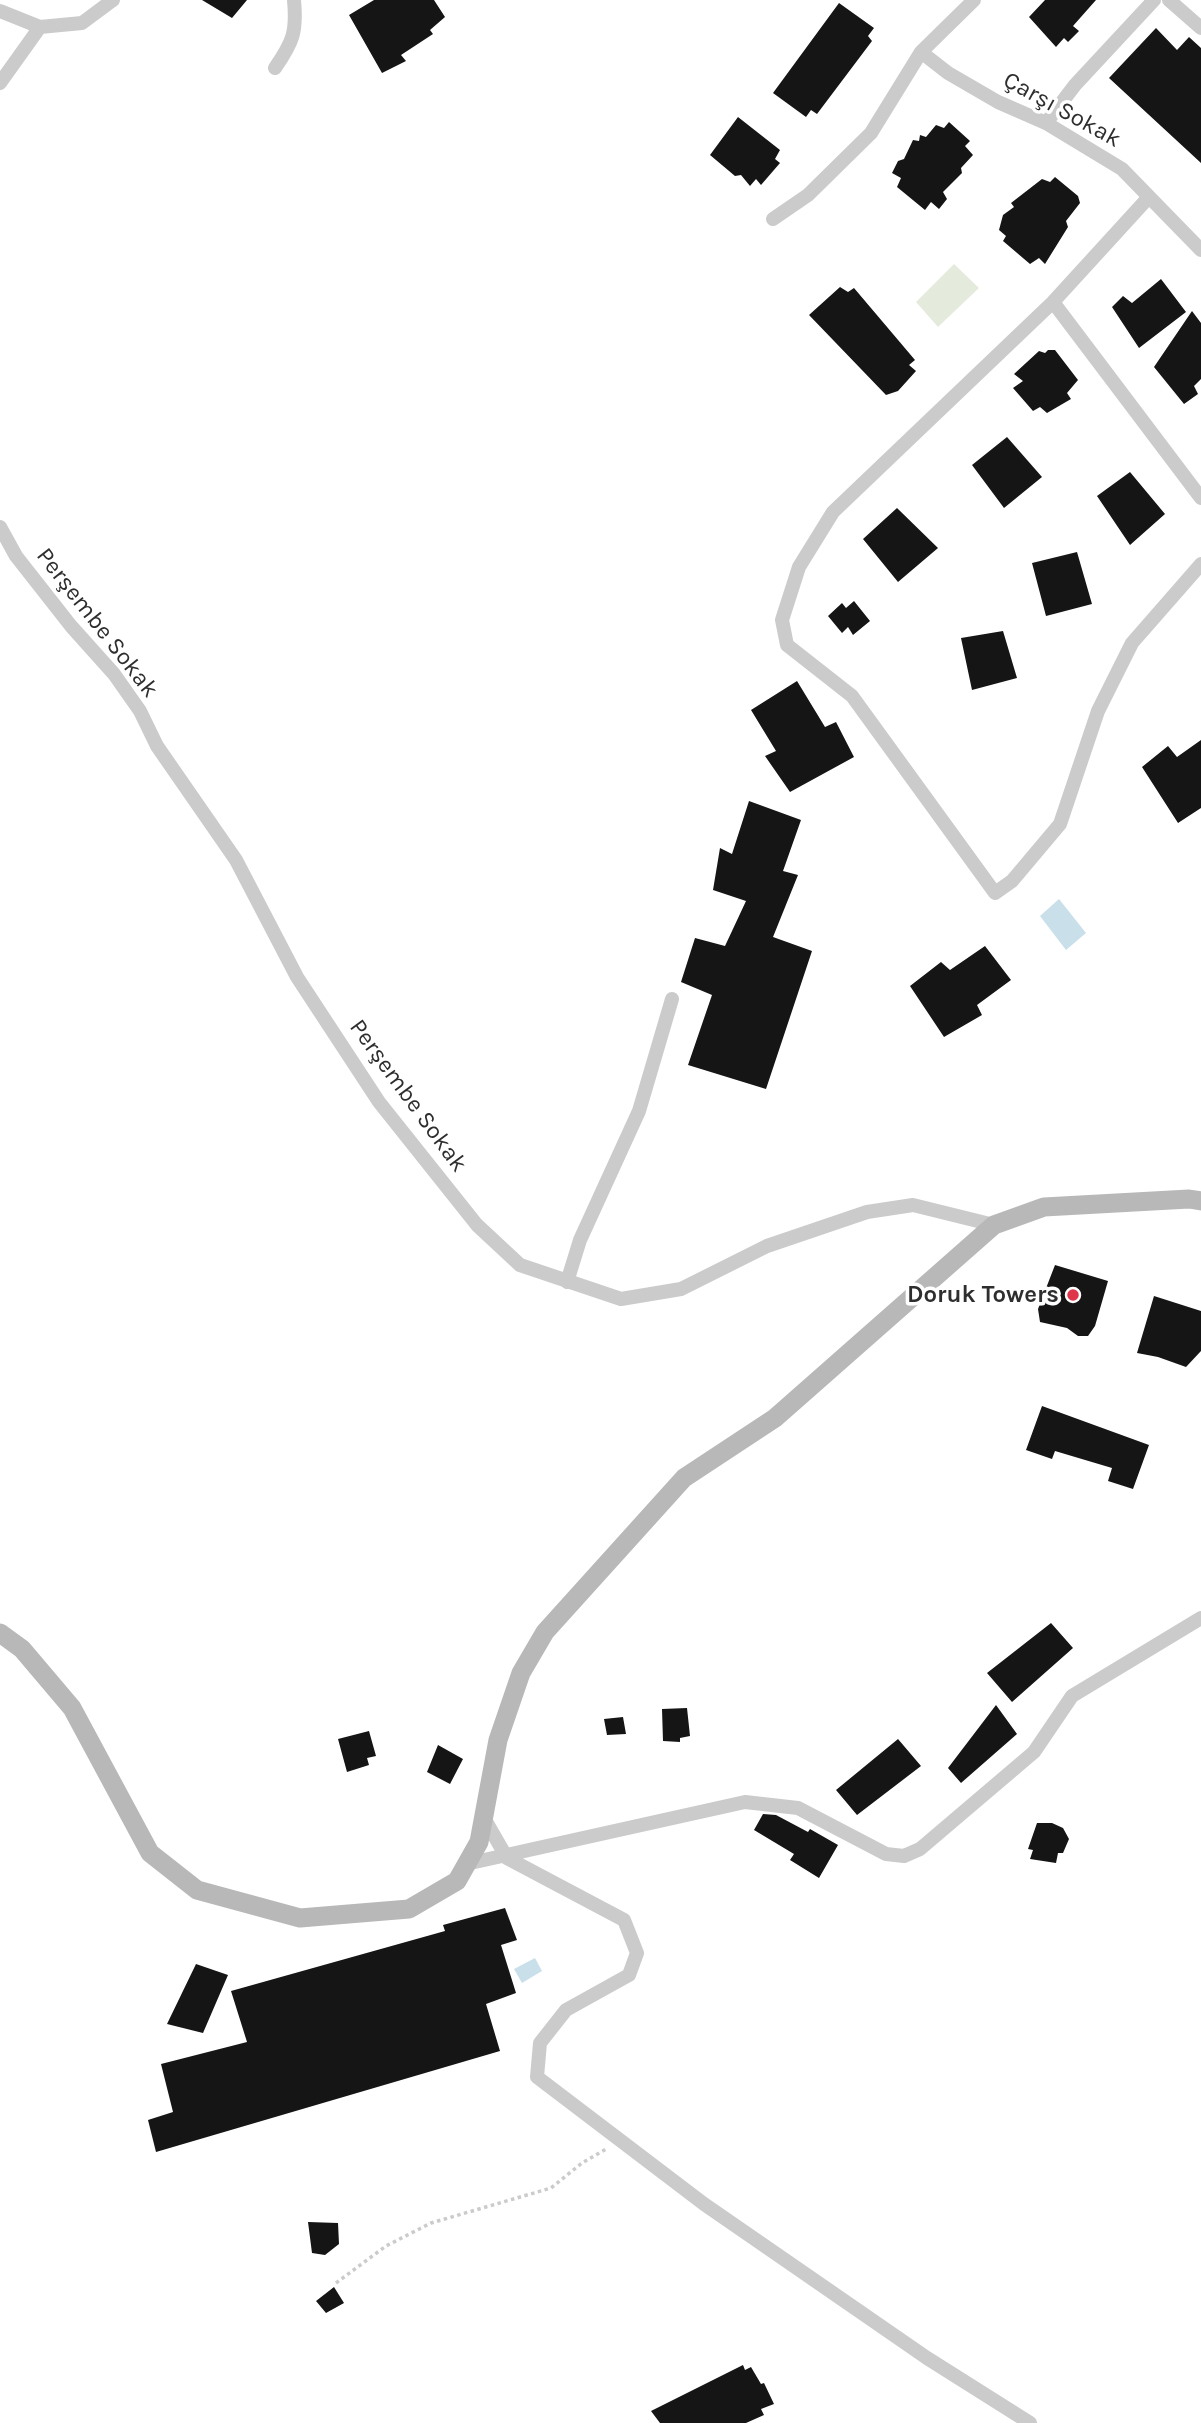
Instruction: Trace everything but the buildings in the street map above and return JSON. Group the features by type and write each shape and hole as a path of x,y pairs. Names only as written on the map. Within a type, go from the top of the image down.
{"street":[{"path":"0,11 40,27 82,23 113,0"},
{"path":"275,68 292,44 296,24 294,0"},
{"path":"773,219 808,195 871,133 921,52 974,0"},
{"path":"1046,123 1075,85 1154,0"},
{"path":"1169,0 1201,28"},
{"path":"0,83 40,27"},
{"name":"Çarşı Sokak","path":"921,52 958,79 1046,123 1122,169 1201,250"},
{"path":"1148,198 1054,302 833,512 799,566 782,620 787,645 852,696 995,893 1012,881 1060,824 1098,711 1132,643 1201,564"},
{"path":"1054,302 1201,498"},
{"name":"Perşembe Sokak","path":"0,527 16,556 71,626 114,674 140,711 158,746 236,860 297,978 379,1102 477,1225 520,1265 621,1299 681,1289 767,1246 867,1212 914,1205 994,1226"},
{"path":"567,1282 580,1240 639,1111 672,999"},
{"path":"0,1633 22,1649 72,1708 150,1853 197,1890 300,1918 409,1909 457,1881 479,1842 498,1740 521,1673 545,1632 684,1478 775,1418 994,1226 1044,1207 1189,1199 1201,1201"},
{"path":"466,1864 507,1858 745,1802 798,1808 886,1854 904,1856 920,1849 1034,1752 1072,1696 1201,1618"},
{"path":"484,1818 507,1858 624,1920 637,1953 629,1975 566,2010 540,2043 537,2077 704,2204 905,2343 1030,2423"}],"path":[{"path":"336,2283 386,2246 430,2223 551,2188 582,2163 624,2143"}],"green space":[{"path":"954,264 979,288 938,327 916,302"}],"water":[{"path":"1059,899 1086,933 1066,950 1040,916"},
{"path":"535,1958 542,1971 522,1983 514,1969"}],"place":[{"name":"Doruk Towers","path":"1073,1295"}]}
